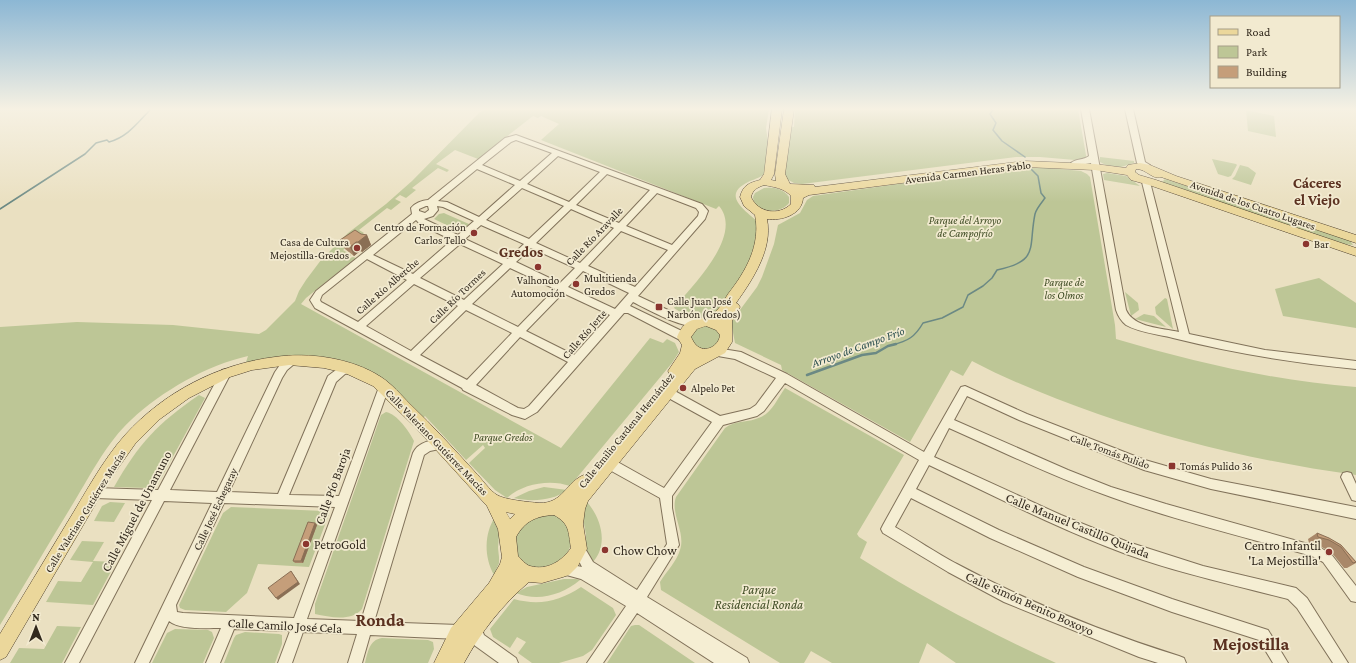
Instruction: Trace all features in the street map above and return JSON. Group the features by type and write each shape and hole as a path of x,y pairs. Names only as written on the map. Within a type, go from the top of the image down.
{"main road":[{"path":"764,182 769,174 773,140"},
{"path":"785,140 780,174 786,186 796,197 797,202 792,210 777,216 761,214 751,209 747,204 745,197 749,188 754,185 764,182 786,186"},
{"name":"Avenida Carmen Heras Pablo","path":"786,186 810,187 1035,159 1097,168"},
{"name":"Avenida Carmen Heras Pablo","path":"796,197 807,192 1006,166 1042,164 1076,165"},
{"path":"1141,167 1158,175 1155,181 1149,182"},
{"name":"Avenida de los Cuatro Lugares","path":"1141,167 1135,178 1356,252"},
{"name":"Avenida de los Cuatro Lugares","path":"1097,168 1141,167 1356,239"},
{"path":"761,214 764,227 761,242 750,270 738,291 723,312 715,319 701,322 688,328 686,342 697,353 712,353 724,346 726,321 758,272 767,254 771,228 777,216"},
{"path":"701,322 714,323 726,336"},
{"name":"Calle Emilio Cardenal Hernández","path":"556,508 576,492 678,368 687,354 686,342"},
{"name":"Calle Emilio Cardenal Hernández","path":"575,524 575,512 578,502 690,365 712,353"},
{"name":"Calle Valeriano Gutiérrez Macías","path":"0,652 119,454 142,426 170,403 198,386 226,373 258,364 294,360 324,363 349,368 365,375 384,387 492,501 506,528 508,537"},
{"name":"Calle Valeriano Gutiérrez Macías","path":"492,501 515,507 538,509"},
{"path":"442,663 467,630 506,573 510,560 508,537 518,520 528,513 538,509 556,508 568,515 575,524 579,549 572,560 563,569 542,575 526,574 510,560"},
{"path":"454,663 467,630 502,593 526,574"}],"street":[{"path":"431,204 509,140"},
{"path":"526,140 655,190"},
{"path":"1091,140 1121,310 1130,322 1142,327 1276,356 1356,365"},
{"path":"1135,140 1141,167"},
{"name":"Calle Río Alberche","path":"359,327 558,152"},
{"path":"476,166 673,249"},
{"name":"Calle Río Tormes","path":"412,356 606,171"},
{"path":"1149,182 1185,337"},
{"name":"Calle Río Jerte","path":"467,387 516,412 525,414 533,409 702,217 704,211 699,206 655,190"},
{"name":"Calle Río Aravalle","path":"467,387 655,190"},
{"path":"431,204 434,208 432,212 425,215 418,215 319,293 315,300 318,305 467,387"},
{"path":"431,204 444,204 582,267 635,293 636,300 681,320 701,322"},
{"path":"418,215 420,220 424,223 458,240 561,288 619,311 628,310 686,342"},
{"path":"366,255 576,361"},
{"path":"726,336 737,355"},
{"path":"712,353 726,352 737,355"},
{"name":"Calle Manuel Castillo Quijada","path":"737,355 782,377 927,458 1057,519 1127,548 1203,572 1291,593 1302,603 1341,663"},
{"name":"Calle José Echegaray","path":"142,663 281,370 288,363 294,360"},
{"path":"281,500 332,379 342,371 349,368"},
{"name":"Calle Miguel de Unamuno","path":"72,663 226,373"},
{"path":"594,663 602,654 672,545 673,536 665,503 666,495 720,421 753,413 760,408 782,377"},
{"path":"198,386 207,386 216,391"},
{"name":"Calle Pío Baroja","path":"285,663 384,387"},
{"name":"Calle Tomás Pulido","path":"948,422 965,390 1045,426 1144,465 1211,484 1356,513"},
{"path":"667,392 720,421"},
{"path":"1282,663 1263,635 1211,620 1093,577 1030,552 966,522 909,491 948,422 1064,474 1111,492 1179,514 1314,551 1327,558 1356,596"},
{"path":"355,663 419,453 422,449 428,446 440,445"},
{"path":"610,464 666,495"},
{"path":"1347,477 1356,496"},
{"name":"Calle Simón Benito Boxoyo","path":"909,491 887,529 952,568 1009,597 1139,650 1179,663"},
{"path":"95,493 342,502"},
{"path":"579,549 589,566 636,602 726,663"},
{"path":"563,569 583,573 742,663"},
{"name":"Calle Camilo José Cela","path":"170,605 171,615 176,619 366,628 467,630"},
{"path":"213,663 230,622"},
{"path":"467,630 511,663"}],"green space":[{"name":"Parque Gredos","path":"452,140 502,140 478,159 455,150 436,164 449,170 447,172 438,168 412,188 416,190 406,198 400,195 395,199 401,202 391,210 387,208 359,230 364,233 343,250 351,255 347,259 353,257 356,258 306,298 301,304 561,448 650,338 663,343 667,339 675,343 679,352 672,363 570,486 554,483 537,484 521,489 507,498 495,490 469,463 485,448 483,445 466,460 425,416 422,419 341,362 245,365 248,356 232,360 186,380 143,409 122,429 100,459 0,625 0,327 77,322 173,325 259,334 266,330 295,301 299,291 321,260 348,233 386,204 412,181"},
{"path":"541,140 768,140 765,173 740,187 736,193 738,203 758,222 757,238 753,254 724,304 712,315 697,318 682,313 674,308 675,306 668,303 675,300 679,302 714,257 721,243 725,230 725,217 719,206 716,209"},
{"path":"786,140 1083,140 1087,161 1040,157 1016,157 802,184 794,183 785,178 783,171"},
{"path":"1100,157 1134,161 1134,163 1121,167 1106,165 1100,162"},
{"path":"1212,159 1237,165 1231,176 1228,177 1218,174"},
{"path":"1240,165 1248,167 1256,173 1251,185 1232,179"},
{"path":"1040,167 1081,171 1090,177 1115,325 1116,339 1205,363 1265,375 1356,387 1356,475 1258,458 1161,434 1098,414 1050,396 1018,383 972,361 963,376 951,370 910,442 782,370 781,365 735,343 731,322 757,287 762,277 774,244 778,225 800,213 807,200 813,196 997,170"},
{"path":"1107,173 1126,176 1140,186 1104,180 1103,174"},
{"path":"1165,179 1350,240 1353,245 1344,244 1165,184 1162,182"},
{"path":"764,188 781,190 789,197 789,203 785,207 774,211 762,209 754,202 753,197 755,193"},
{"path":"444,213 469,224 461,232 434,219 439,214"},
{"path":"1319,278 1356,303 1356,328 1283,316 1275,289"},
{"path":"1125,292 1138,303 1139,310 1131,316"},
{"path":"1165,298 1167,299 1173,329 1156,314 1155,307"},
{"path":"1144,314 1154,316 1166,327 1135,319"},
{"path":"707,325 717,329 722,336 717,347 701,350 691,341 691,337 693,331 697,328"},
{"name":"Parque Residencial Ronda","path":"785,388 904,455 857,534 867,542 860,558 956,614 1056,663 956,663 927,643 919,663 832,663 811,651 804,663 780,663 661,590 660,582 680,550 681,537 675,510 676,497 725,428 729,425 756,419 765,415 772,408"},
{"path":"199,395 205,398 158,484 148,488 114,487 132,458 150,435 184,405"},
{"path":"386,412 398,419 414,441 362,609 352,616 340,618 315,614 315,604 381,415"},
{"path":"544,487 567,490 561,494 542,500 514,498 529,491"},
{"path":"586,501 596,515 602,539 598,555 593,562 586,550 586,535 583,518"},
{"path":"110,502 125,503 114,522 94,521 102,506"},
{"path":"231,507 324,511 329,514 309,567 258,564 247,593 226,612 185,610 180,608 179,605 223,513"},
{"path":"537,515 555,515 568,525 571,538 569,550 563,558 554,564 543,567 533,567 524,563 517,555 515,542 516,533 519,527"},
{"path":"495,517 499,535 499,563 494,575 488,561 487,538 491,524"},
{"path":"82,541 104,542 93,561 116,562 93,605 46,602 58,581 81,582 93,562 70,560"},
{"path":"564,579 580,580 566,590 550,596 533,597 516,593 527,587"},
{"path":"581,587 613,608 616,615 592,650 583,656 559,663 532,663 518,653 526,642 517,637 510,648 493,637 490,629 514,599 532,602 549,601 565,596"},
{"path":"639,625 695,663 607,663 631,626"},
{"path":"57,626 81,627 62,663 10,663 19,648 44,649"},
{"path":"175,629 208,630 212,632 214,638 203,663 152,663 167,633"},
{"path":"245,632 282,635 282,644 275,663 224,663 236,635"},
{"path":"382,638 428,640 433,642 434,649 428,663 365,663 368,651 374,641"}],"building":[{"path":"355,230 361,234 367,235 350,247 340,240"},
{"name":"PetroGold","path":"308,522 315,523 301,561 293,561"},
{"path":"1317,533 1341,545 1356,562 1353,563 1341,547 1329,540 1318,537"},
{"name":"PetroGold","path":"291,571 298,582 276,598 268,588"}],"waterway":[{"path":"0,209 85,154 96,143 107,140 109,142 116,140"},
{"path":"1001,140 1025,157"},
{"name":"Arroyo de Campo Frío","path":"892,345 910,338 917,332 923,323 942,318 963,307 968,295 983,286 992,278 997,270 1020,262 1026,257 1030,251 1036,212 1045,198 1041,193 1038,176 1031,169"},
{"name":"Arroyo de Campo Frío","path":"892,345 896,344"},
{"name":"Arroyo de Campo Frío","path":"807,375 862,355 876,353 892,345"}],"place":[{"name":"Centro de Formación Carlos Tello","path":"474,233"},
{"name":"Bar","path":"1306,244"},
{"name":"Casa de Cultura Mejostilla-Gredos","path":"357,248"},
{"name":"Valhondo Automoción","path":"538,267"},
{"name":"Multitienda Gredos","path":"576,284"},
{"name":"Calle Juan José Narbón (Gredos)","path":"659,307"},
{"name":"Alpelo Pet","path":"683,388"},
{"name":"Tomás Pulido 36","path":"1172,466"},
{"name":"PetroGold","path":"306,544"},
{"name":"Chow Chow","path":"605,550"},
{"name":"Centro Infantil 'La Mejostilla'","path":"1329,552"}],"district":[{"name":"Cáceres el Viejo","path":"1317,192"},
{"name":"Gredos","path":"521,252"},
{"name":"Ronda","path":"380,620"},
{"name":"Mejostilla","path":"1251,644"}],"park label":[{"name":"Parque del Arroyo de Campofrío","path":"965,226"},
{"name":"Parque de los Olmos","path":"1064,288"}]}
